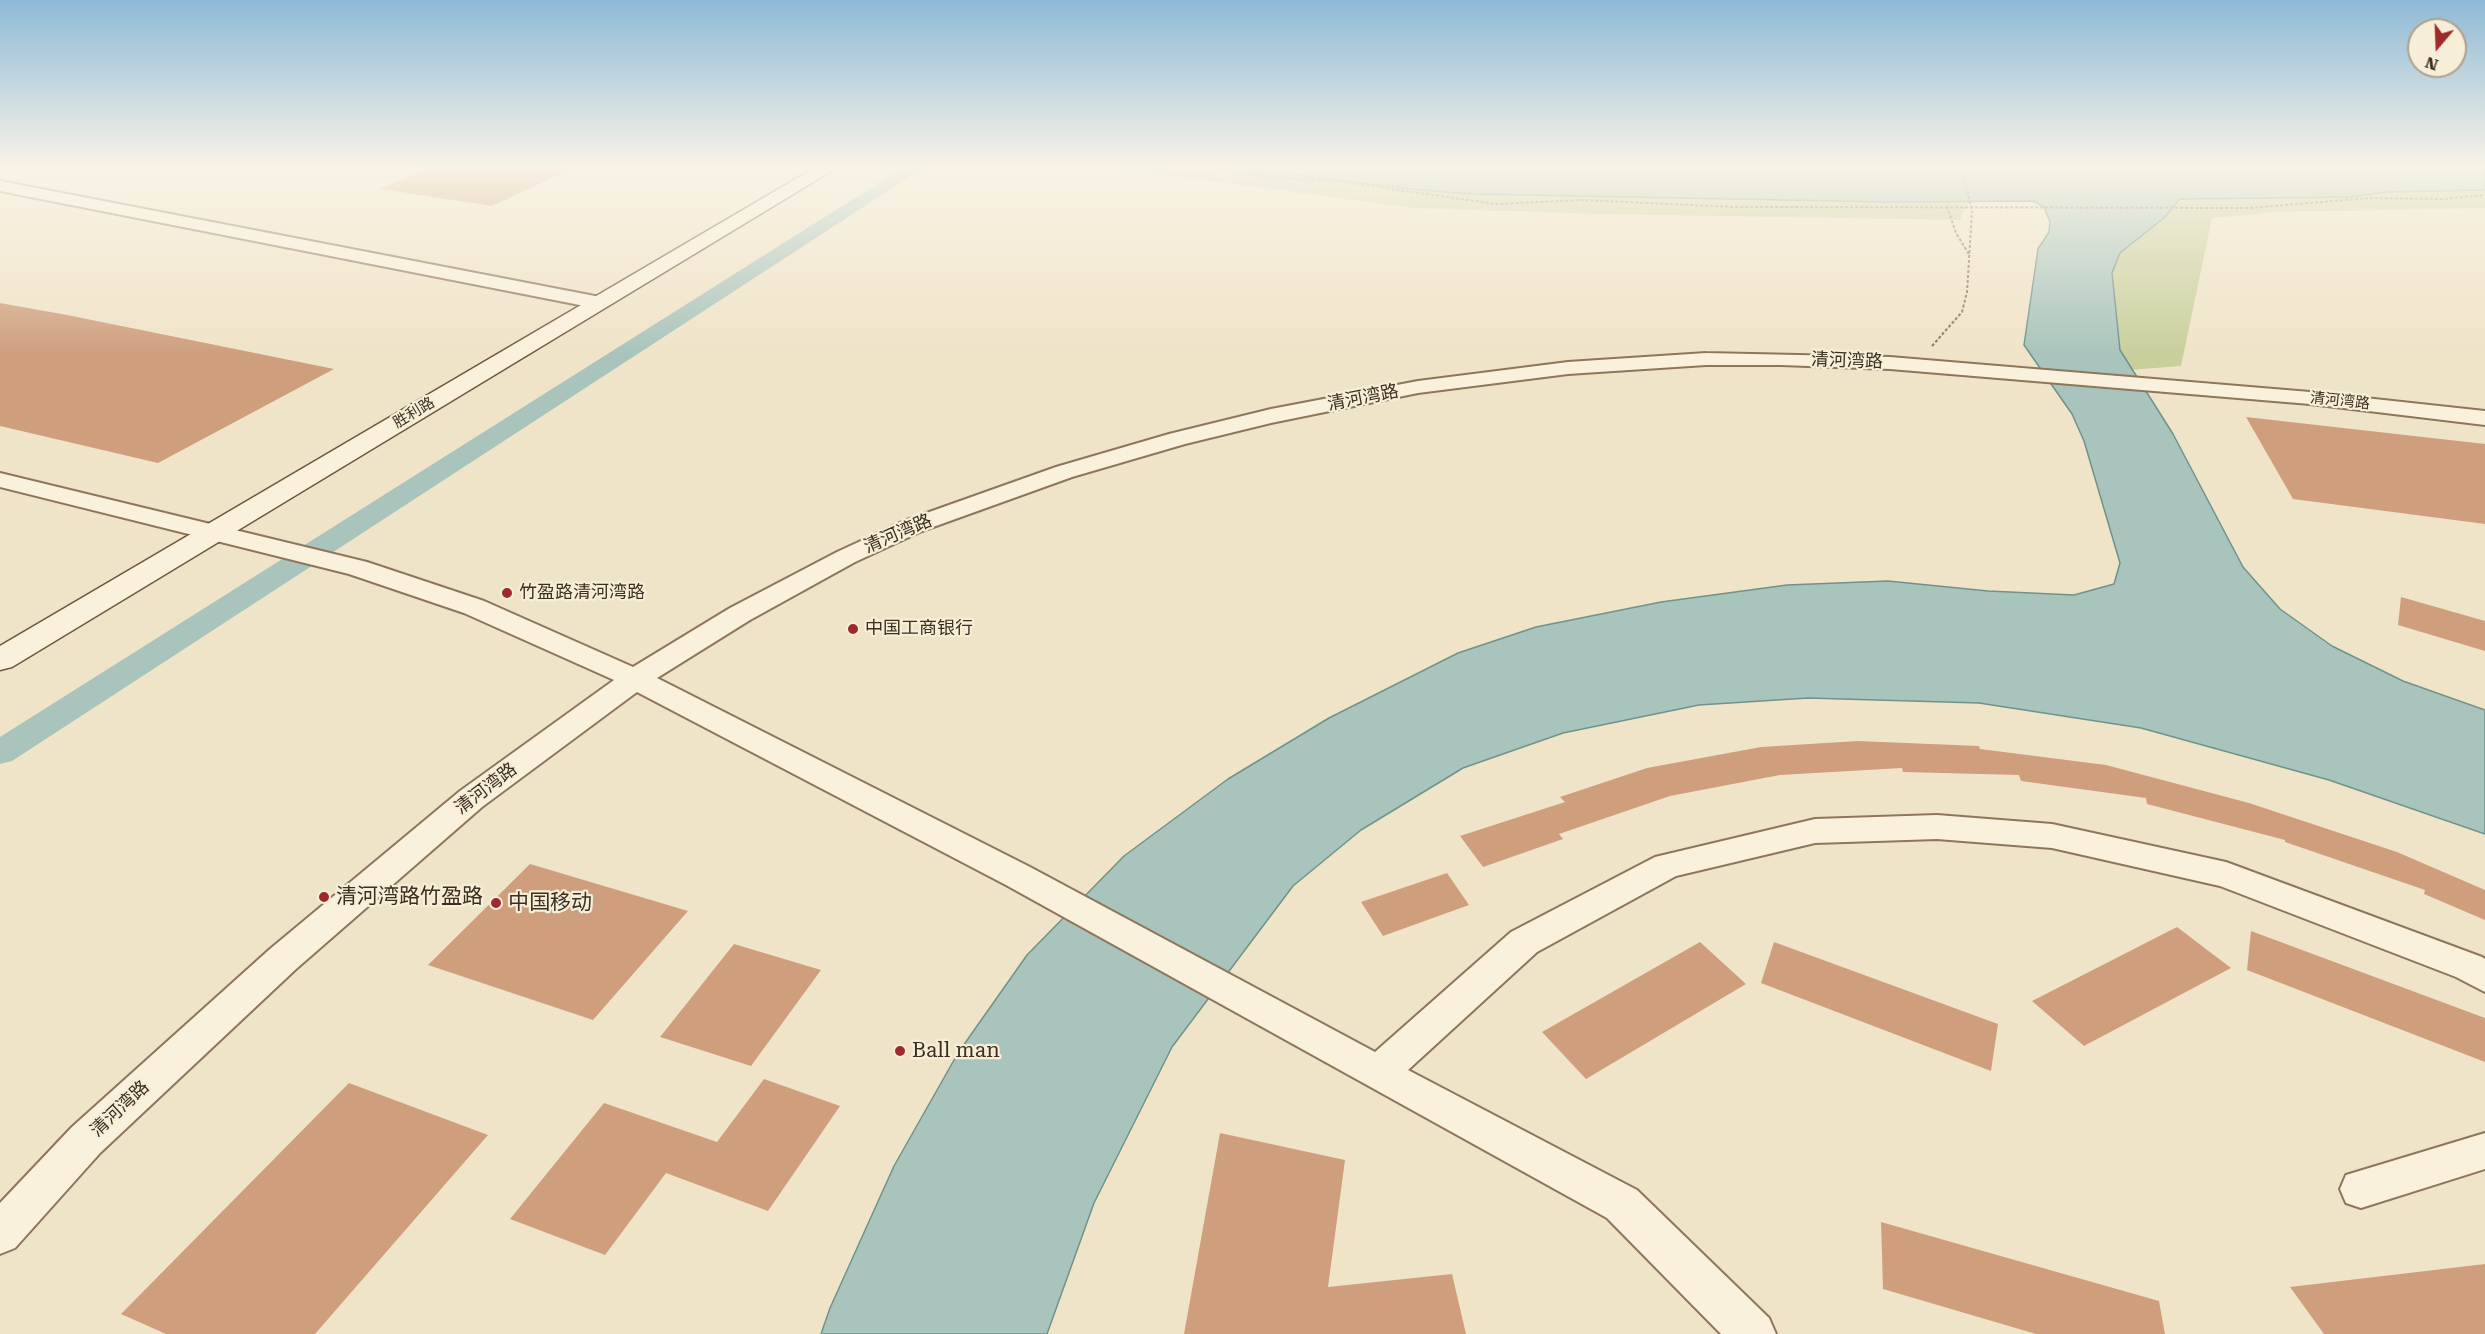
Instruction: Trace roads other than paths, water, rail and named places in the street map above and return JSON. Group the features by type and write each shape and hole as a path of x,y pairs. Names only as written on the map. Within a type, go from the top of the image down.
{"main road":[{"name":"胜利路","path":"0,660 724,229"}],"street":[{"path":"222,229 600,303"},
{"name":"清河湾路","path":"0,1234 86,1140 283,959 471,799 635,679 740,614 846,557 913,526 1064,472 1188,436 1371,395 1488,377 1568,368 1696,360 1781,358 2020,372 2160,384 2485,418"},
{"path":"0,480 358,568 474,607 635,679 1017,876 1622,1204 1753,1334"},
{"path":"1378,1073 1524,942 1667,866 1815,831 1937,827 2052,836 2226,875 2469,967 2485,977"},
{"path":"2361,1189 2485,1151"}],"water":[{"path":"2049,229 2150,229 2120,253 2112,273 2120,350 2173,434 2243,567 2280,609 2332,646 2403,681 2485,710 2485,834 2329,780 2141,728 1979,703 1808,698 1699,705 1563,733 1463,768 1361,830 1293,886 1172,1047 1094,1203 1047,1334 821,1334 830,1308 894,1166 958,1053 1027,955 1124,856 1228,779 1329,718 1458,653 1536,627 1661,602 1787,585 1888,581 1988,591 2074,595 2114,584 2120,563 2084,441 2072,414 2024,345 2038,249"}],"waterway":[{"path":"0,753 819,229"}],"place":[{"name":"竹盈路清河湾路","path":"507,593"},
{"name":"中国工商银行","path":"853,629"},
{"name":"清河湾路竹盈路","path":"324,897"},
{"name":"中国移动","path":"496,903"},
{"name":"Ball man","path":"900,1051"}]}
